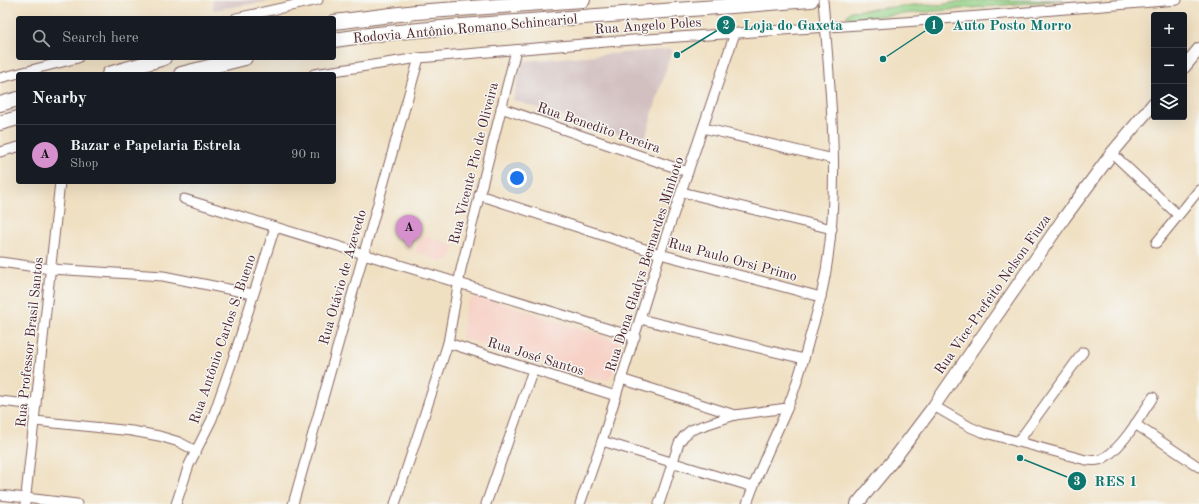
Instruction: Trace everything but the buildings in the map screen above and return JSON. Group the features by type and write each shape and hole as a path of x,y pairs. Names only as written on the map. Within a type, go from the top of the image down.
{"highway":[{"name":"Rodovia Antônio Romano Schincariol","path":"336,22 444,9 583,0"},
{"name":"Rodovia Antônio Romano Schincariol","path":"336,40 455,26 811,0"},
{"path":"115,72 157,60"},
{"path":"189,72 234,60"},
{"path":"215,72 236,60"},
{"path":"0,104 16,100"},
{"path":"0,123 16,119"},
{"path":"0,123 16,124"}],"main road":[{"path":"1187,63 1199,49"},
{"name":"Rua Vice-Prefeito Nelson Fiuza","path":"857,504 894,459 934,406 1064,218 1112,153 1151,107"}],"street":[{"path":"245,16 318,0"},
{"path":"747,504 752,487 787,408 804,359 821,297 830,255 833,159 823,0"},
{"name":"Rua Ângelo Poles","path":"327,72 419,58 1177,0"},
{"name":"Rua Dona Gladys Bernardes Minhoto","path":"580,504 622,379 660,254 735,33"},
{"name":"Rua Vicente Pio de Oliveira","path":"395,504 448,343 454,317 458,283 516,50"},
{"name":"Rua Otávio de Azevedo","path":"293,504 419,58"},
{"path":"23,72 70,60"},
{"path":"0,78 16,74"},
{"name":"Rua Benedito Pereira","path":"501,108 688,172"},
{"path":"703,128 833,159"},
{"path":"0,152 16,148"},
{"path":"1112,153 1178,215"},
{"name":"Rua Professor Brasil Santos","path":"26,501 60,184"},
{"path":"1156,243 1199,190"},
{"path":"682,192 832,229"},
{"name":"Rua Paulo Orsi Primo","path":"479,194 660,254 821,297"},
{"path":"184,199 635,337"},
{"name":"Rua Antônio Carlos S. Bueno","path":"176,504 189,465 212,420 234,356 274,227"},
{"path":"0,262 51,269 163,276 253,294"},
{"path":"640,319 804,359"},
{"name":"Rua José Santos","path":"448,343 616,396"},
{"path":"1018,442 1083,352"},
{"path":"486,504 533,370"},
{"path":"622,379 735,415"},
{"path":"934,406 970,427 982,432 1086,460 1098,460 1109,455 1119,446 1153,397"},
{"path":"0,401 36,405"},
{"path":"659,504 679,443 688,433 702,426 735,415 787,408"},
{"path":"35,421 132,431 159,436 179,442 196,451"},
{"path":"1135,424 1199,467"},
{"path":"602,441 752,487"},
{"path":"0,495 26,501 78,504"}],"shaded area":[{"path":"213,0 277,0 213,10"},
{"path":"672,49 644,142 513,100 523,61"},
{"path":"420,234 455,245 452,257 442,262 415,251"},
{"path":"475,296 480,296 618,341 622,347 615,369 608,380 602,381 461,338 465,309 468,302"}],"green space":[{"path":"966,0 1063,0 856,18 846,16 851,11 925,4 941,5"}],"place":[{"name":"Loja do Gaxeta","path":"677,55"},
{"name":"Auto Posto Morro","path":"883,59"},
{"name":"Bazar e Papelaria Estrela","path":"409,248"},
{"name":"RES 1","path":"1020,458"}]}
